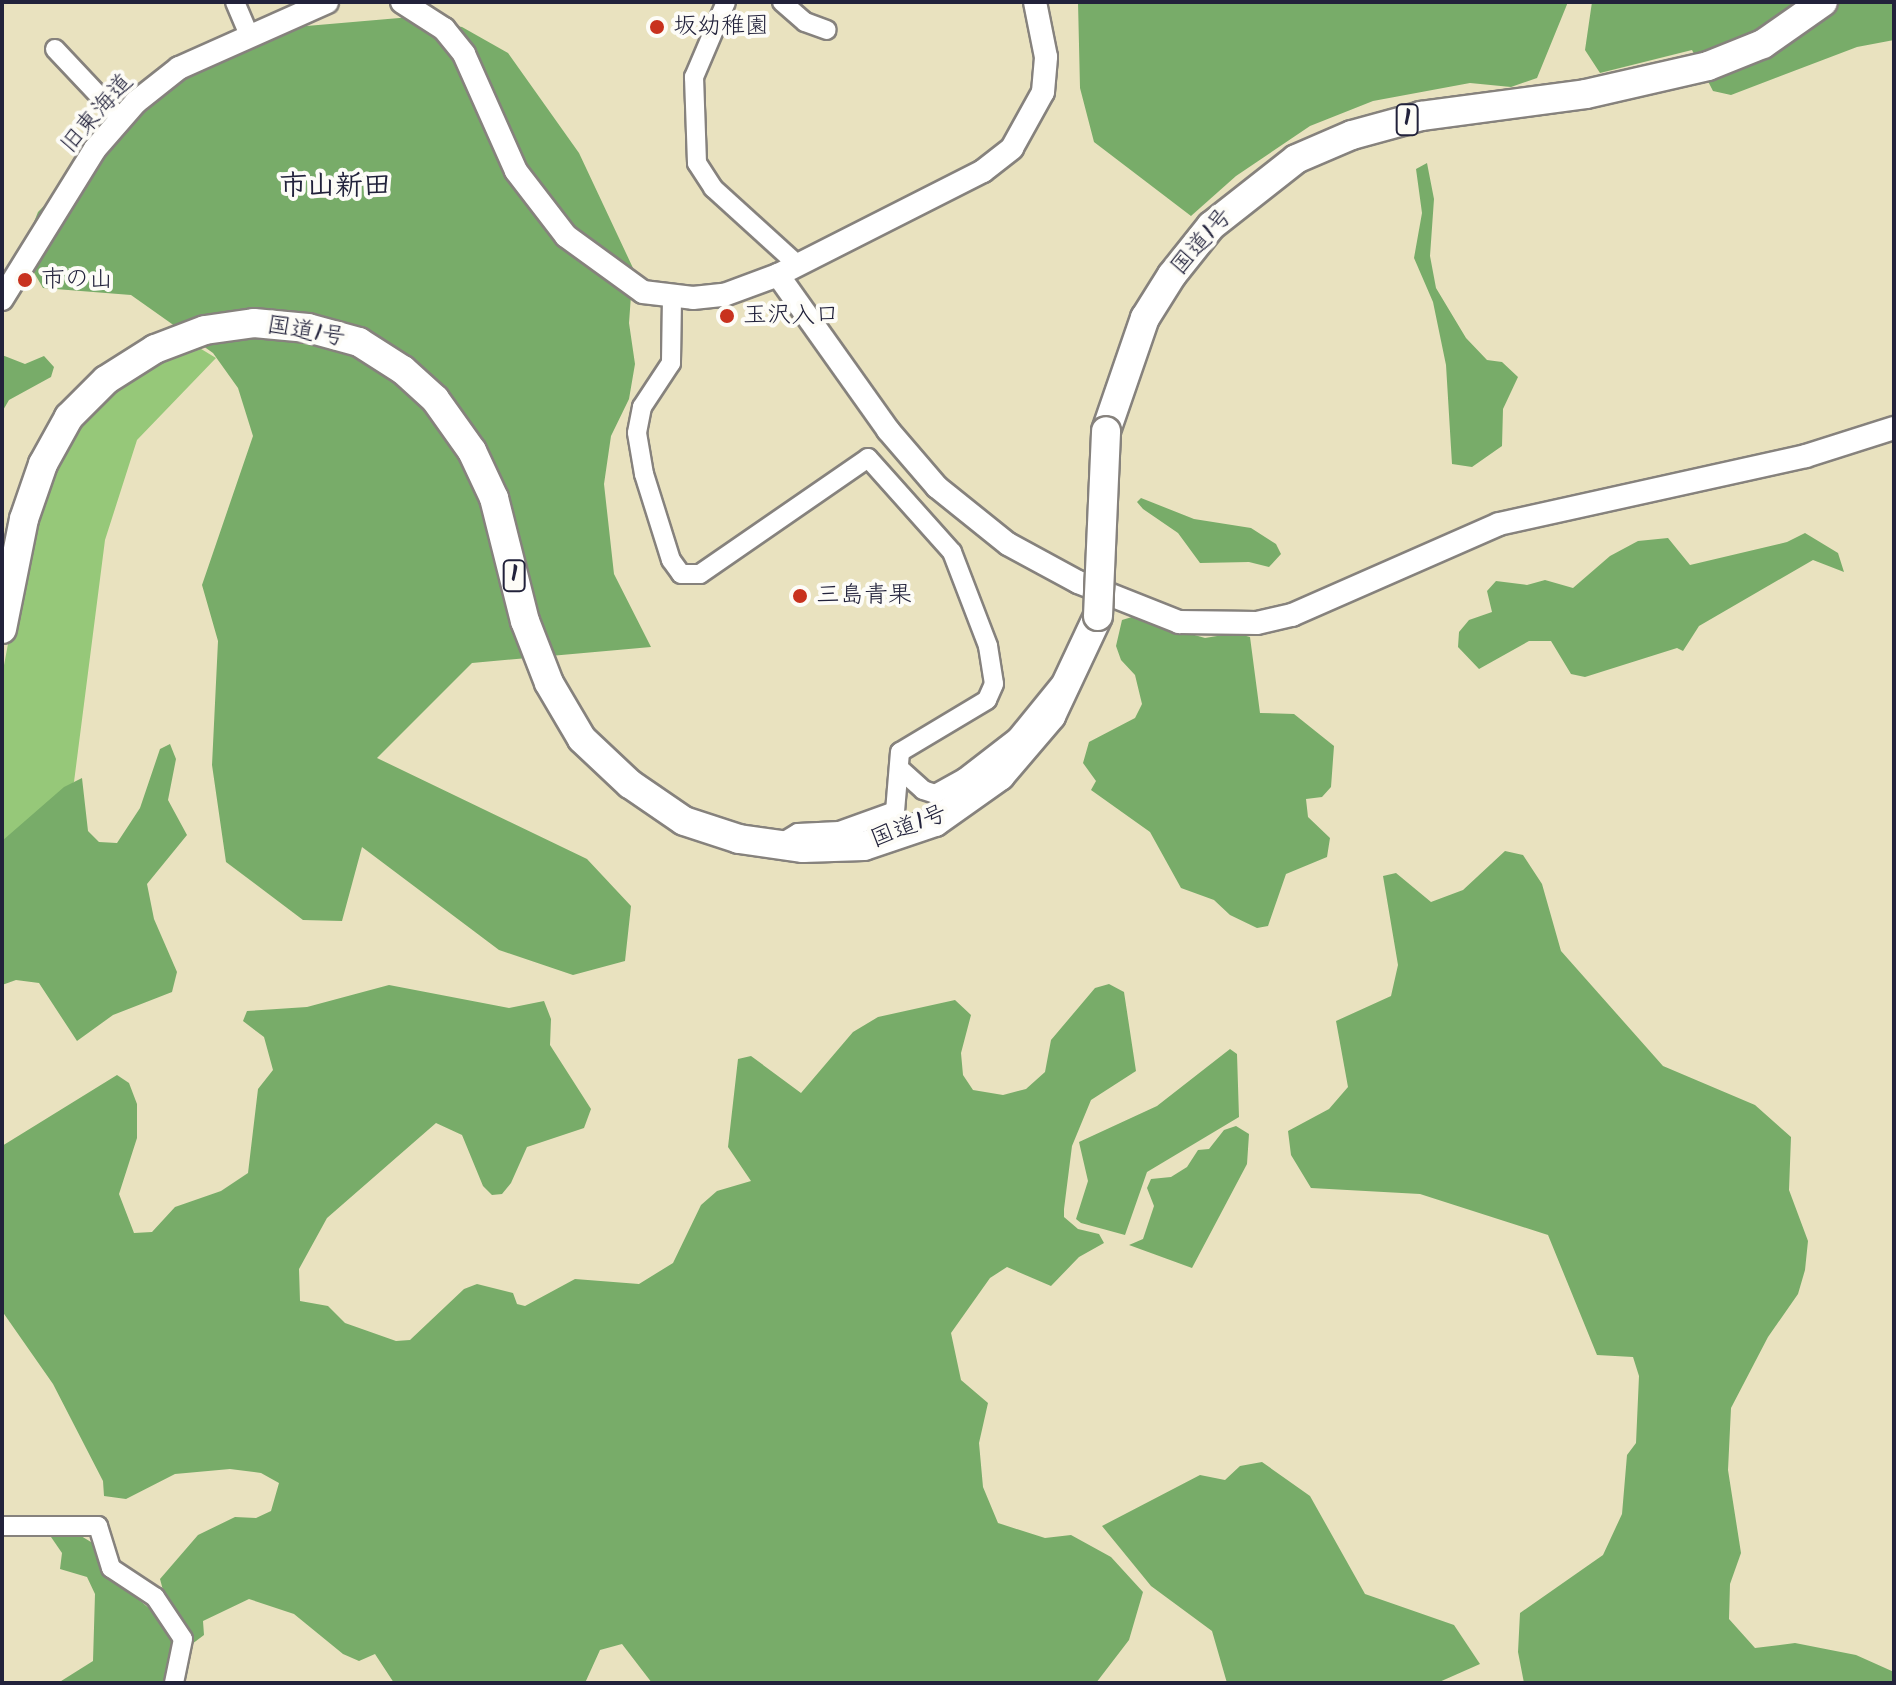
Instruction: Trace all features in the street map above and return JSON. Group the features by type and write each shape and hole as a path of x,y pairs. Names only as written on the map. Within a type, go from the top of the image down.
{"highway":[{"name":"国道1号","path":"2,629 24,519 43,464 69,417 106,380 155,349 205,330 254,323 308,328 359,342 403,370 435,399 472,451 494,498 530,634 549,683 582,739 630,784 684,821 776,846 864,846 935,822 1000,776 1051,716 1077,668 1098,616 1106,431 1145,318 1191,250 1245,195 1296,159 1352,135 1421,116 1586,94 1708,66 1763,44 1823,2"}],"street":[{"path":"235,2 249,35"},
{"name":"旧東海道","path":"2,299 95,149 121,119 179,68 327,2"},
{"path":"402,2 444,29 464,54 516,171 566,236 643,292 672,298 724,295 788,270 983,171 1012,148 1043,92 1046,57 1035,2"},
{"path":"726,2 694,77 697,163 713,188 788,270 888,430 937,487 1008,544 1078,582 1179,622 1257,623 1292,615 1499,524 1806,456 1894,428"},
{"path":"782,2 805,22 827,30"},
{"path":"55,49 121,119"},
{"path":"672,298 671,363 642,407 637,433 644,474 681,574 700,574 868,458 952,552 988,646 994,684 987,700 900,752 895,811 839,831 798,833 776,846"},
{"path":"900,769 935,794 964,778 1017,737 1045,697 1077,668"},
{"path":"2,1526 98,1526 111,1568 155,1597 183,1639 174,1683"}],"green space":[{"path":"1078,2 1568,2 1537,78 1511,87 1470,83 1373,101 1310,126 1236,176 1191,216 1094,142 1080,88"},
{"path":"1592,2 1894,2 1894,40 1857,47 1731,95 1713,91 1692,50 1600,73 1585,50"},
{"path":"411,17 462,27 508,53 579,153 633,268 629,323 635,364 629,399 611,436 604,484 614,574 651,647 472,663 377,758 587,859 631,906 625,961 573,975 499,950 362,847 342,921 303,920 226,862 212,765 218,641 202,585 253,436 238,388 213,353 131,295 43,288 22,252 38,212 152,96 260,30"},
{"path":"1427,163 1434,199 1430,256 1436,288 1466,338 1487,360 1502,362 1518,377 1503,409 1502,446 1472,467 1452,464 1446,365 1433,302 1414,258 1422,213 1416,169"},
{"path":"183,338 216,358 137,440 105,540 74,782 2,847 2,676 40,472 99,386"},
{"path":"2,355 25,364 44,356 54,367 51,377 9,400 2,412"},
{"path":"1141,498 1194,519 1251,528 1276,544 1281,554 1269,567 1249,562 1200,563 1178,533 1143,509 1137,502"},
{"path":"1805,533 1838,553 1844,572 1813,560 1699,626 1683,651 1677,648 1585,677 1571,674 1551,641 1529,641 1479,669 1458,647 1459,632 1469,620 1492,612 1487,591 1496,581 1527,585 1545,580 1573,588 1610,556 1638,541 1668,538 1690,565 1787,542"},
{"path":"1132,617 1205,638 1235,633 1250,637 1260,713 1294,714 1334,746 1331,787 1322,797 1306,799 1308,817 1330,838 1327,857 1286,874 1268,926 1257,928 1230,915 1214,900 1181,888 1150,832 1091,790 1096,781 1083,763 1089,742 1135,718 1142,704 1135,675 1121,660 1116,646 1122,620"},
{"path":"170,744 176,759 168,800 187,835 147,884 154,919 177,972 172,992 113,1015 77,1041 39,983 16,980 2,985 2,841 64,787 82,778 88,831 99,842 117,843 140,808 160,749"},
{"path":"1505,851 1523,855 1542,884 1561,951 1663,1066 1755,1105 1791,1137 1789,1190 1808,1241 1805,1270 1798,1294 1768,1337 1731,1408 1728,1470 1741,1553 1730,1584 1729,1619 1755,1648 1795,1643 1856,1655 1894,1672 1894,1683 1524,1683 1518,1652 1520,1613 1603,1555 1622,1514 1627,1455 1636,1443 1639,1376 1633,1357 1597,1355 1548,1235 1420,1194 1311,1188 1291,1155 1288,1131 1329,1109 1348,1087 1336,1021 1391,996 1398,965 1383,876 1396,873 1431,902 1463,890"},
{"path":"1109,984 1124,992 1136,1071 1091,1100 1072,1146 1064,1209 1064,1217 1078,1229 1099,1234 1104,1243 1079,1257 1051,1286 1007,1267 990,1278 951,1333 961,1380 988,1403 979,1443 983,1487 998,1523 1045,1538 1071,1535 1111,1557 1143,1592 1129,1640 1096,1683 652,1683 622,1644 600,1650 585,1683 394,1683 375,1654 359,1661 343,1654 294,1614 249,1599 203,1621 204,1635 192,1644 167,1605 160,1579 198,1535 235,1517 256,1518 271,1511 279,1483 261,1473 230,1469 175,1474 126,1499 104,1496 103,1481 53,1384 2,1311 2,1146 117,1075 129,1083 137,1104 137,1138 119,1194 134,1233 152,1232 175,1207 221,1191 248,1173 258,1089 273,1070 264,1037 243,1021 247,1011 307,1007 389,985 509,1008 544,1001 551,1019 550,1045 591,1109 584,1128 527,1147 511,1183 502,1194 492,1195 483,1186 462,1135 436,1123 327,1218 299,1269 300,1301 328,1306 345,1323 396,1341 410,1340 464,1289 477,1284 513,1293 517,1304 525,1306 575,1279 639,1284 673,1263 701,1205 717,1191 751,1181 728,1147 738,1059 751,1056 801,1093 853,1032 878,1017 955,1000 971,1015 961,1053 963,1075 973,1090 1003,1095 1026,1089 1045,1072 1051,1040 1095,988"},
{"path":"1230,1049 1237,1054 1239,1117 1147,1172 1125,1235 1076,1219 1088,1181 1079,1142 1157,1106"},
{"path":"1236,1126 1249,1134 1247,1164 1192,1268 1129,1245 1143,1239 1154,1206 1147,1188 1151,1179 1171,1177 1187,1167 1198,1150 1209,1149 1224,1130"},
{"path":"1262,1462 1310,1496 1365,1594 1454,1625 1480,1664 1437,1683 1227,1683 1212,1631 1151,1586 1102,1526 1200,1475 1225,1480 1240,1466"},
{"path":"81,1536 96,1545 105,1572 155,1613 175,1638 169,1683 58,1683 93,1661 95,1594 87,1577 60,1569 62,1553 51,1537"}],"place":[{"name":"坂幼稚園","path":"657,27"},
{"name":"市の山","path":"25,280"},
{"name":"玉沢入口","path":"727,316"},
{"name":"三島青果","path":"800,596"}],"district":[{"name":"市山新田","path":"335,187"}]}
